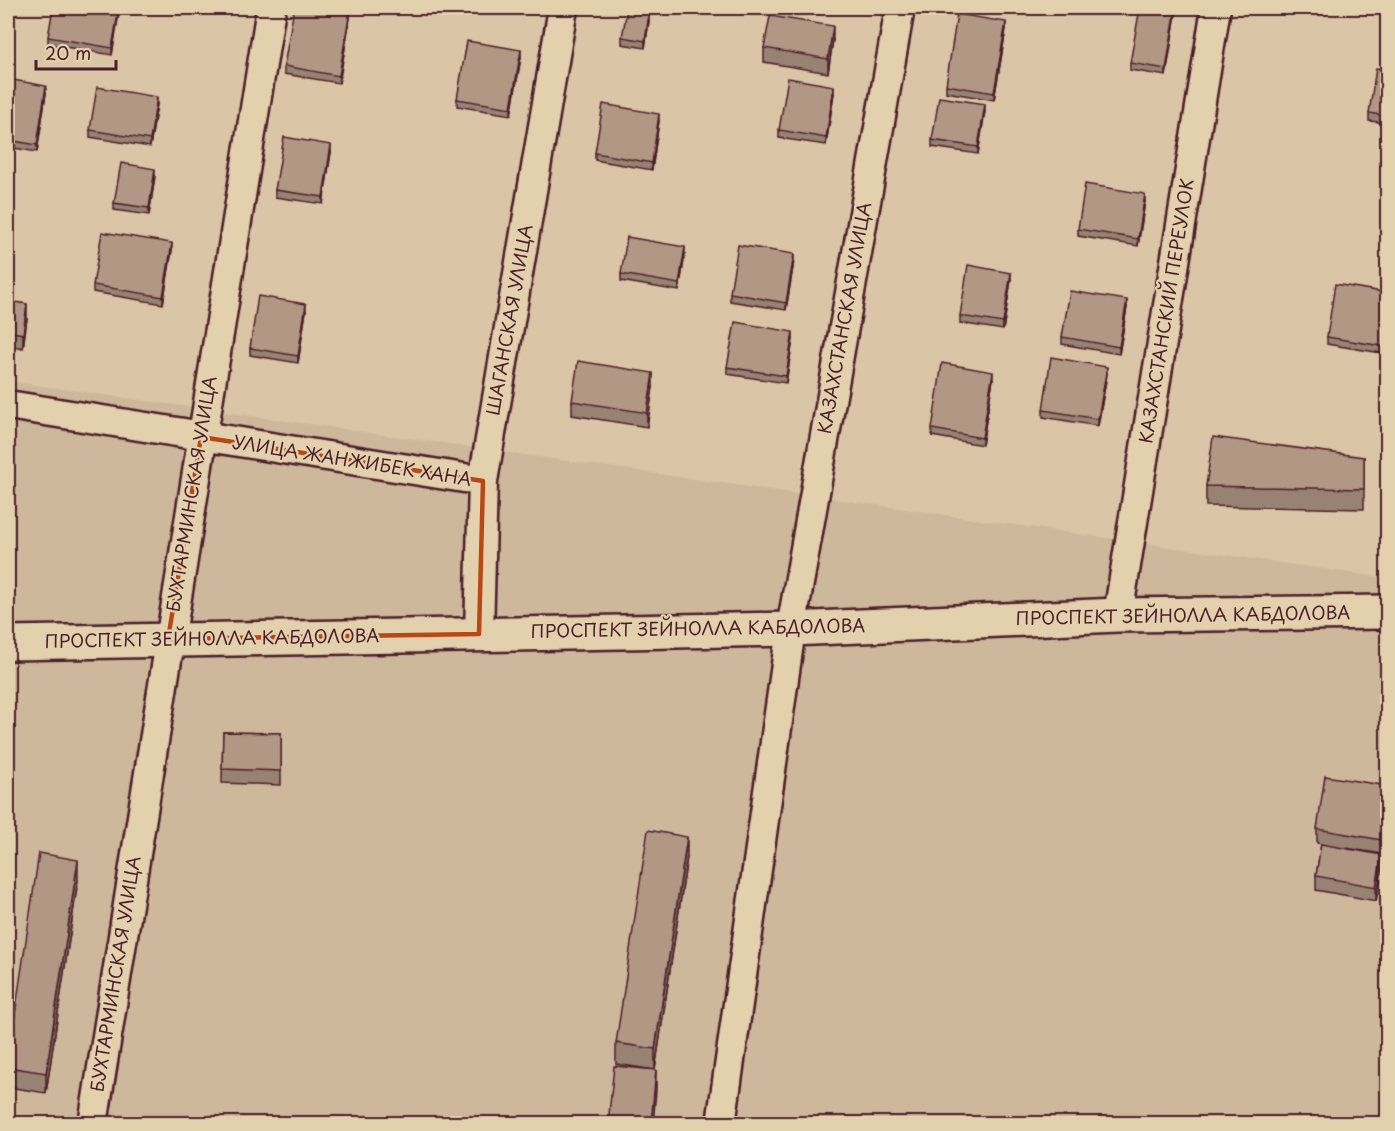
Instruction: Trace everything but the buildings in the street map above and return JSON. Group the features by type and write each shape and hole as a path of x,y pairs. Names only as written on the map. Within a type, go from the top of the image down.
{"main road":[{"name":"ПРОСПЕКТ ЗЕЙНОЛЛА КАБДОЛОВА","path":"8,644 168,639 791,629 1118,615 1388,612"}],"street":[{"name":"БУХТАРМИНСКАЯ УЛИЦА","path":"93,1124 168,639 271,8"},
{"name":"ШАГАНСКАЯ УЛИЦА","path":"479,634 483,481 563,8"},
{"name":"КАЗАХСТАНСКАЯ УЛИЦА","path":"721,1124 791,629 900,8"},
{"name":"КАЗАХСТАНСКИЙ ПЕРЕУЛОК","path":"1118,615 1216,8"},
{"name":"УЛИЦА ЖАНЖИБЕК ХАНА","path":"8,405 483,481"}],"highlighted area":[{"path":"201,437 483,481 479,634 168,639"}],"shaded area":[{"path":"8,381 1387,578 1387,1123 8,1123"}]}
